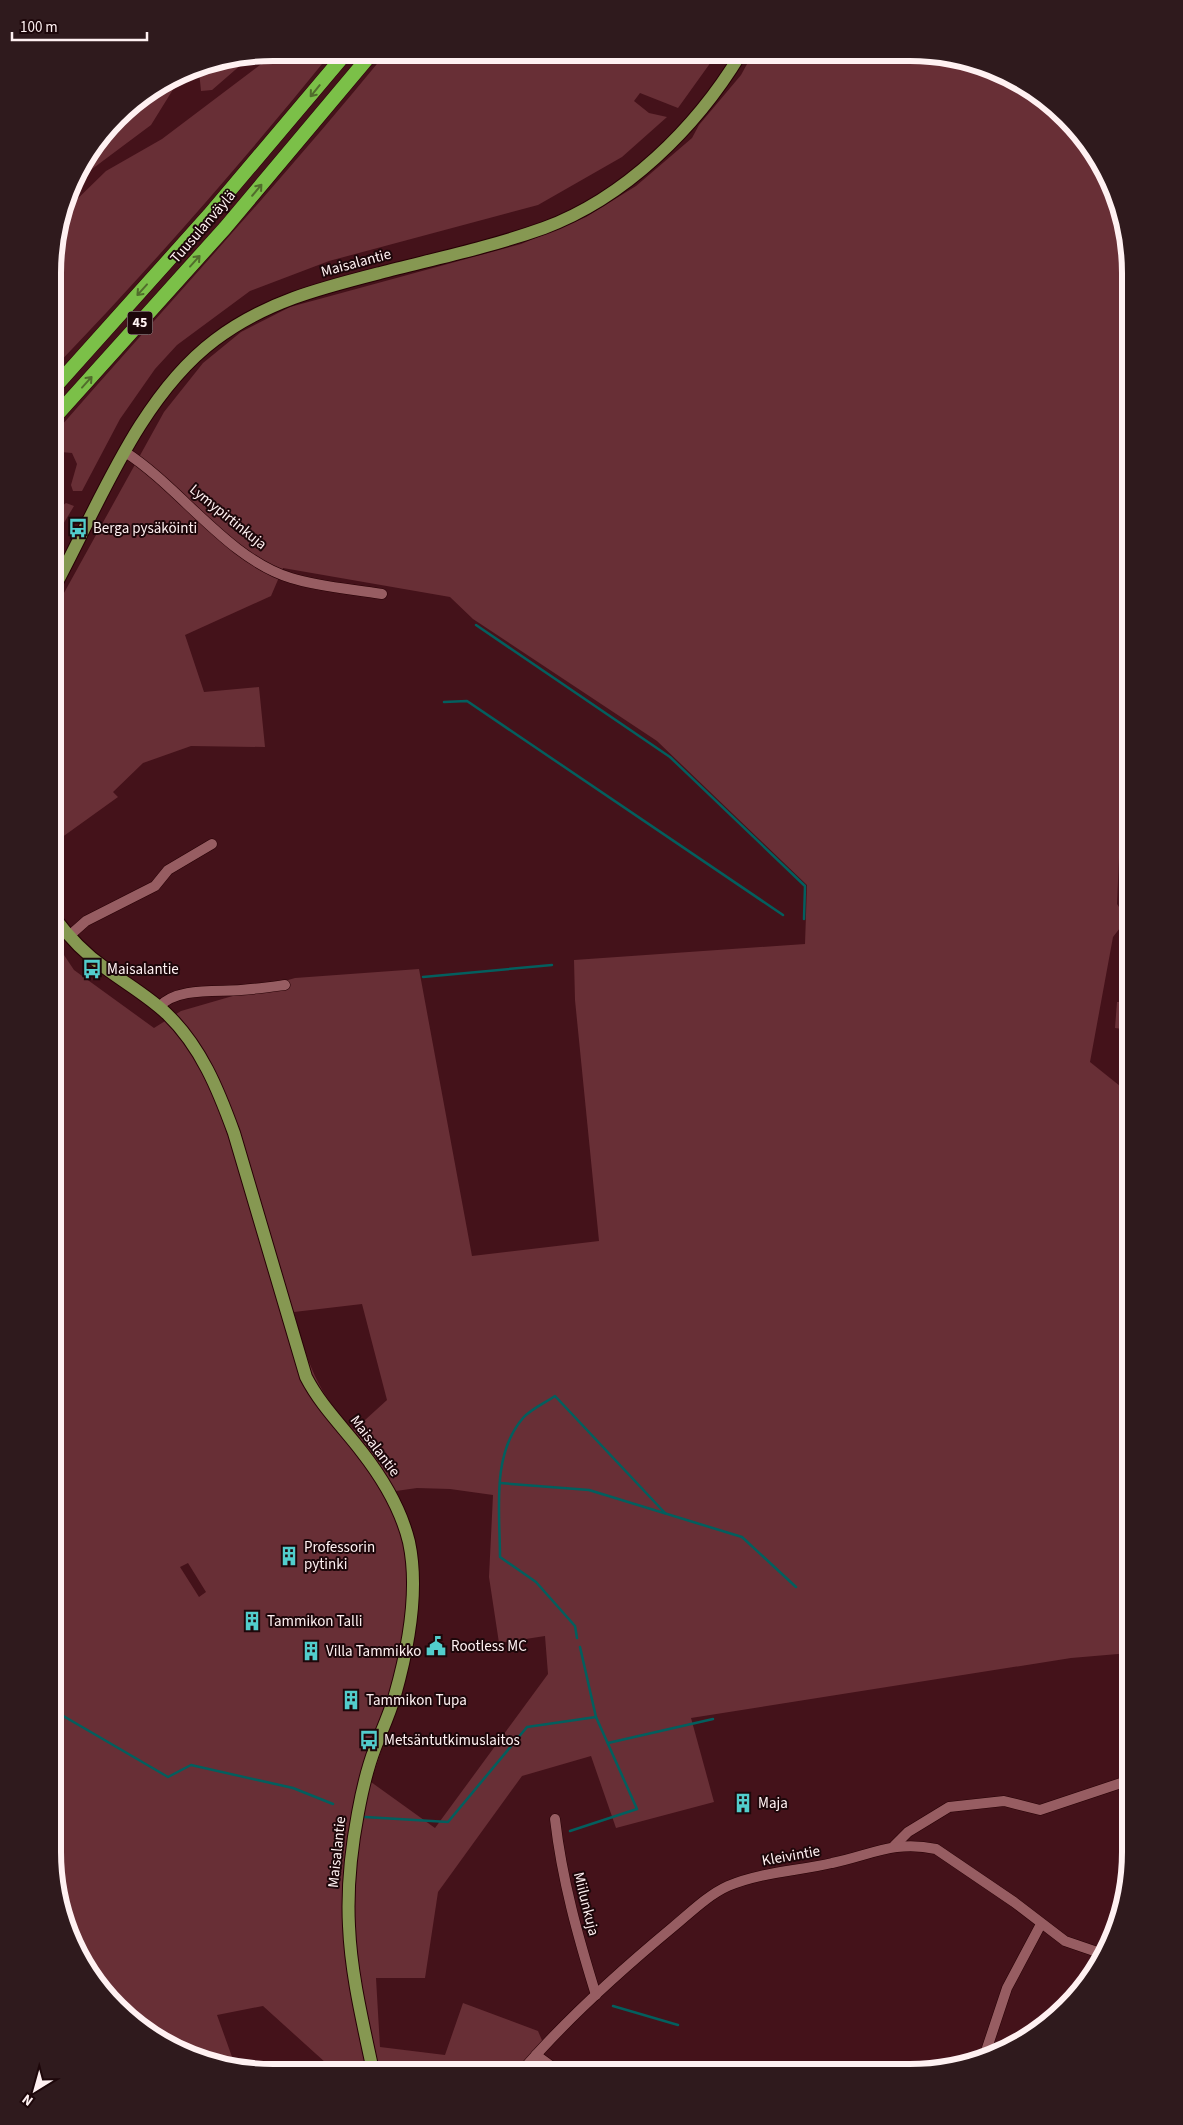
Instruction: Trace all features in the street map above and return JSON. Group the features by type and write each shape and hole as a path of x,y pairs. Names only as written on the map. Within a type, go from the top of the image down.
{"highway":[{"name":"Tuusulanväylä","path":"61,380 210,215 339,61"},
{"name":"Tuusulanväylä","path":"61,410 226,228 365,61"}],"main road":[{"name":"Maisalantie","path":"61,575 125,452 146,416 176,376 214,341 258,312 287,300 319,289 545,228 572,214 619,186 669,146 690,125 718,90 736,61"},
{"name":"Maisalantie","path":"61,926 68,936 103,967 159,1007 181,1029 194,1046 220,1094 234,1133 306,1377 321,1403 362,1451 380,1476 394,1501 409,1544 412,1586 409,1635 395,1696 368,1772 358,1812 349,1877 349,1927 357,1994 372,2064"}],"street":[{"name":"Lymypirtinkuja","path":"125,452 144,464 235,546 264,566 292,579 382,594"},
{"path":"68,936 86,921 155,886 168,870 212,844"},
{"path":"159,1007 165,1000 194,992 240,990 285,985"},
{"path":"894,1846 908,1832 949,1807 1004,1801 1040,1810 1122,1783"},
{"name":"Miilunkuja","path":"555,1819 559,1858 568,1899 596,1995"},
{"name":"Kleivintie","path":"528,2064 596,1995 652,1944 696,1908 726,1887 751,1878 833,1863 894,1846 922,1846 936,1849 1014,1902 1065,1941 1096,1952"},
{"path":"987,2049 1007,1988 1041,1924"},
{"path":"536,2055 548,2064"}],"shaded area":[{"path":"324,61 196,214 61,361 61,273 63,246 68,218 74,202 106,171 162,139 265,62"},
{"path":"379,61 712,61 678,108 640,93 634,101 649,113 667,117 622,157 538,205 329,261 250,291 177,345 155,369 120,419 82,491 73,491 71,485 77,464 72,453 61,452 61,426 346,102"},
{"path":"749,61 910,61 965,68 991,77 1016,90 1039,105 1060,123 1078,144 1093,167 1106,192 1115,218 1122,273 1122,789 1117,904 1122,912 1122,925 1113,937 1090,1062 1122,1088 1122,1654 1071,1658 691,1718 714,1802 616,1828 591,1756 522,1776 438,1892 425,1978 376,1978 380,2047 445,2055 463,2003 538,2031 544,2045 527,2064 328,2064 263,2006 217,2015 233,2060 218,2057 192,2048 167,2035 144,2020 123,2002 97,1969 77,1933 68,1907 63,1879 61,1852 61,950 74,970 154,1028 181,1011 295,978 419,969 472,1256 599,1241 575,1000 574,960 805,944 807,885 657,741 473,619 450,597 283,568 271,596 185,635 204,692 259,687 265,747 191,746 143,763 113,792 118,797 61,838 61,598 164,412 203,363 241,332 290,307 521,244 586,217 636,186 692,138 699,125 741,75","holes":["362,1304 387,1400 354,1430 331,1404 322,1390 303,1346 294,1312","417,1488 450,1489 493,1495 489,1577 499,1643 545,1636 548,1674 435,1828 371,1782 400,1693 412,1536 396,1491","188,1563 206,1592 199,1597 180,1567"]},
{"path":"243,63 212,90 201,91 199,75 218,68"},
{"path":"176,85 151,125 87,173 105,144 123,123 144,105"},
{"path":"66,503 74,506 61,528 61,507"},
{"path":"1117,1002 1122,1002 1122,1029 1115,1028"}],"waterway":[{"path":"476,625 670,757 805,886 804,919"},
{"path":"444,702 467,701 783,915"},
{"path":"423,977 552,965"},
{"path":"577,1638 575,1626 536,1582 500,1557 499,1503 502,1466 506,1449 513,1433 523,1418 555,1396 665,1513"},
{"path":"500,1483 589,1490 742,1537 796,1587"},
{"path":"570,1831 637,1809 596,1717 580,1647"},
{"path":"61,1715 168,1777 191,1765 293,1788 333,1804"},
{"path":"365,1817 448,1822 527,1727 596,1717"},
{"path":"608,1743 713,1719"},
{"path":"613,2006 678,2025"}],"place":[{"name":"Berga pysäköinti","path":"78,528"},
{"name":"Maisalantie","path":"92,969"},
{"name":"Professorin pytinki","path":"289,1556"},
{"name":"Tammikon Talli","path":"252,1621"},
{"name":"Rootless MC","path":"436,1646"},
{"name":"Villa Tammikko","path":"311,1651"},
{"name":"Tammikon Tupa","path":"351,1700"},
{"name":"Metsäntutkimuslaitos","path":"369,1740"},
{"name":"Maja","path":"743,1803"}]}
